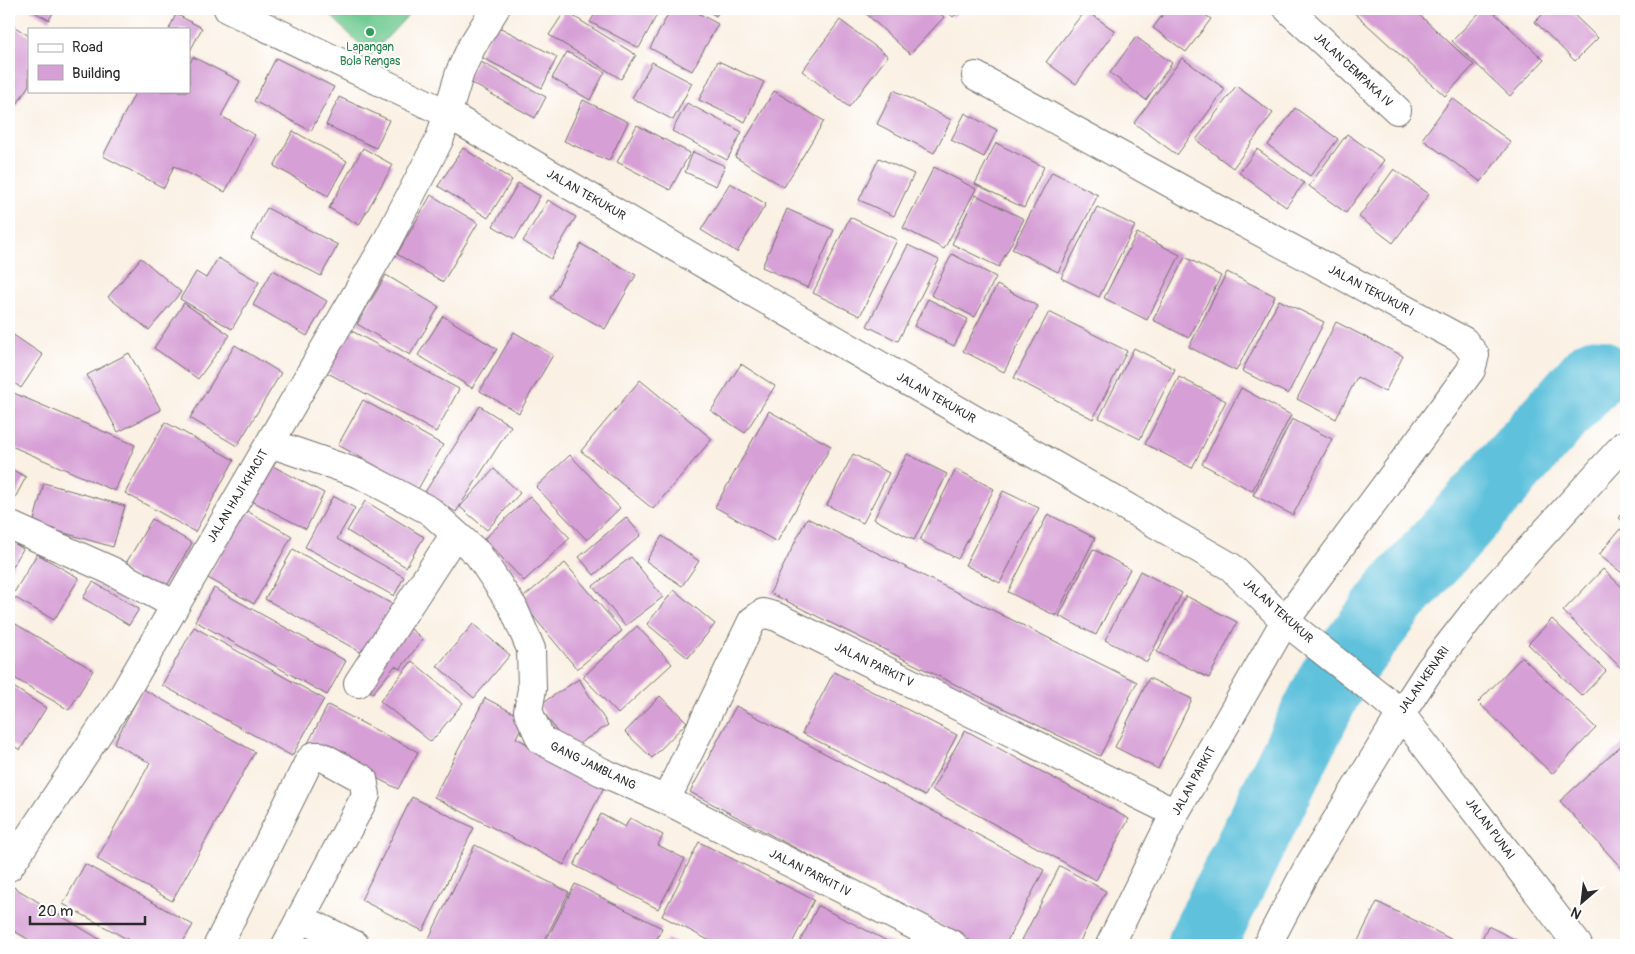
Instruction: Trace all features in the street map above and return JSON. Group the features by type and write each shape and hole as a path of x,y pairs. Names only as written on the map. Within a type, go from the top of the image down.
{"street":[{"name":"JALAN TEKUKUR","path":"228,9 448,114 742,286 1231,567 1285,620 1392,706"},
{"name":"JALAN HAJI KHACIT","path":"9,867 121,699 386,243 440,138 460,72 495,9"},
{"name":"JALAN CEMPAKA IV","path":"1288,9 1397,110"},
{"name":"JALAN TEKUKUR I","path":"976,76 1214,207 1464,341 1475,355 1471,370 1285,620"},
{"name":"GANG JAMBLANG","path":"270,443 360,474 430,511 456,534 478,554 513,607 531,649 532,689 528,711 541,740 602,772 666,800"},
{"name":"JALAN KENARI","path":"1267,945 1392,706 1430,669 1486,597 1624,445"},
{"path":"9,526 112,572 175,605"},
{"path":"358,684 456,534"},
{"name":"JALAN PARKIT V","path":"666,800 752,621 763,613 786,621 1175,813"},
{"name":"JALAN PARKIT","path":"1110,945 1175,813 1285,620"},
{"name":"JALAN PUNAI","path":"1392,706 1578,945"},
{"path":"218,945 309,761 314,756 321,756 363,779 366,795 286,945"},
{"name":"JALAN PARKIT IV","path":"666,800 954,945"},
{"path":"300,918 354,945"}],"green space":[{"name":"Lapangan Bola Rengas","path":"324,9 414,9 371,55"}],"building":[{"path":"29,9 55,9 49,20"},
{"path":"598,9 660,9 639,48 590,22"},
{"path":"671,9 691,9 718,24 692,71 650,48"},
{"path":"704,9 720,9 716,16"},
{"path":"861,9 935,9 944,17 910,54"},
{"path":"944,9 961,9 953,17"},
{"path":"1167,9 1197,9 1211,19 1186,52 1153,28"},
{"path":"1350,9 1413,9 1474,65 1445,96"},
{"path":"1483,9 1490,9 1544,60 1510,96 1452,41"},
{"path":"1548,9 1568,9 1598,38 1575,61 1535,22"},
{"path":"1085,10 1115,31 1076,84 1046,62"},
{"path":"565,11 636,55 621,79 549,35"},
{"path":"176,14 202,28 190,51 190,28 169,28"},
{"path":"840,20 888,56 849,107 802,71"},
{"path":"9,23 28,35 28,87 9,117"},
{"path":"495,25 557,57 542,88 479,56"},
{"path":"1136,37 1172,63 1146,100 1110,73"},
{"path":"567,52 605,72 590,100 552,78"},
{"path":"193,57 240,81 221,116 255,135 225,192 174,166 164,188 103,156 135,92 190,92 190,63"},
{"path":"276,58 334,87 311,131 254,101"},
{"path":"1182,58 1225,89 1177,155 1134,123"},
{"path":"477,60 546,97 535,118 466,80"},
{"path":"718,61 764,82 745,122 699,100"},
{"path":"652,62 692,83 673,120 632,98"},
{"path":"1236,86 1273,113 1233,168 1196,140"},
{"path":"894,90 951,120 934,153 877,124"},
{"path":"774,91 824,121 784,187 735,157"},
{"path":"339,97 389,120 376,148 326,125"},
{"path":"1452,98 1511,142 1481,182 1422,139"},
{"path":"583,100 628,122 609,161 564,141"},
{"path":"687,103 742,132 727,160 672,131"},
{"path":"1295,108 1338,139 1310,176 1268,145"},
{"path":"965,113 997,130 984,157 951,140"},
{"path":"637,125 690,153 670,190 617,162"},
{"path":"293,131 347,161 328,196 274,166"},
{"path":"1347,134 1384,160 1346,213 1309,186"},
{"path":"996,143 1044,167 1024,208 975,184"},
{"path":"363,148 393,165 359,225 329,208"},
{"path":"463,148 512,180 488,218 438,186"},
{"path":"1257,149 1304,183 1286,207 1239,173"},
{"path":"693,152 725,166 716,186 685,172"},
{"path":"879,158 914,174 894,216 859,200"},
{"path":"934,167 976,189 944,249 903,228"},
{"path":"1394,169 1429,194 1393,243 1359,217"},
{"path":"1052,172 1098,195 1058,272 1012,249"},
{"path":"518,183 540,196 515,239 493,226"},
{"path":"730,183 766,204 737,252 701,230"},
{"path":"431,195 478,223 443,282 397,254"},
{"path":"976,195 1024,219 999,267 952,244"},
{"path":"548,200 576,217 551,259 523,241"},
{"path":"1097,207 1135,226 1099,297 1061,278"},
{"path":"267,208 338,245 321,276 251,239"},
{"path":"787,209 834,230 808,288 762,267"},
{"path":"850,217 897,240 860,316 813,293"},
{"path":"1137,233 1180,255 1147,320 1104,298"},
{"path":"581,244 636,275 605,329 550,298"},
{"path":"908,245 939,260 898,341 867,326"},
{"path":"952,254 996,277 975,317 931,295"},
{"path":"1185,257 1221,276 1189,338 1153,320"},
{"path":"141,258 181,292 149,330 108,297"},
{"path":"218,258 259,282 232,329 180,299 196,272 206,278"},
{"path":"273,270 327,301 307,336 253,305"},
{"path":"1227,272 1275,296 1236,371 1189,347"},
{"path":"386,275 439,307 410,355 357,324"},
{"path":"997,285 1038,306 1004,372 963,351"},
{"path":"928,299 968,319 954,346 914,326"},
{"path":"1279,300 1324,322 1288,394 1242,371"},
{"path":"184,303 230,335 198,379 154,348"},
{"path":"1049,312 1127,351 1093,419 1014,378"},
{"path":"443,316 497,349 472,388 418,355"},
{"path":"1336,322 1403,356 1385,392 1357,377 1336,419 1297,399"},
{"path":"350,330 459,389 436,432 326,372"},
{"path":"9,332 43,355 21,388 9,379"},
{"path":"514,332 553,355 519,413 480,391"},
{"path":"235,345 281,373 237,446 190,418"},
{"path":"1134,348 1175,369 1140,439 1099,418"},
{"path":"129,353 161,410 118,432 87,375"},
{"path":"741,364 775,386 745,433 711,411"},
{"path":"1179,377 1226,401 1192,468 1145,444"},
{"path":"640,380 712,439 653,509 581,451"},
{"path":"1241,388 1291,415 1252,491 1202,464"},
{"path":"9,391 135,445 115,491 9,445"},
{"path":"363,400 443,445 418,489 338,445"},
{"path":"480,406 511,426 456,512 425,492"},
{"path":"769,411 831,446 777,542 715,507"},
{"path":"1292,419 1332,439 1293,515 1253,495"},
{"path":"165,422 234,460 195,532 125,493"},
{"path":"853,454 889,473 863,523 827,505"},
{"path":"907,454 947,474 914,540 874,519"},
{"path":"570,455 620,508 587,540 536,487"},
{"path":"269,464 324,493 306,529 250,500"},
{"path":"11,469 26,477 9,509 9,473"},
{"path":"494,469 520,493 487,530 460,507"},
{"path":"956,469 994,489 958,559 920,540"},
{"path":"44,483 125,506 113,547 33,524"},
{"path":"1003,491 1039,508 1000,583 965,565"},
{"path":"333,496 355,508 337,539 404,577 394,596 305,547"},
{"path":"530,496 570,538 524,581 484,539"},
{"path":"365,501 424,537 406,567 347,531"},
{"path":"1626,508 1626,524 1619,518"},
{"path":"245,510 292,536 254,604 208,578"},
{"path":"1048,514 1095,538 1056,616 1008,592"},
{"path":"626,517 641,535 594,575 579,557"},
{"path":"807,518 1137,682 1100,756 770,593"},
{"path":"152,519 192,543 162,594 122,570"},
{"path":"1620,529 1626,534 1626,576 1599,555"},
{"path":"662,536 699,561 682,586 646,561"},
{"path":"9,540 23,549 9,573"},
{"path":"293,549 392,604 364,654 265,599"},
{"path":"1093,549 1130,569 1096,635 1059,616"},
{"path":"37,554 79,578 54,620 12,596"},
{"path":"631,557 663,597 625,626 593,586"},
{"path":"565,563 622,631 577,669 520,600"},
{"path":"1603,569 1626,591 1626,665 1622,669 1563,611"},
{"path":"1140,571 1182,593 1147,662 1105,640"},
{"path":"93,582 139,609 129,625 83,598"},
{"path":"214,588 346,661 327,695 195,621"},
{"path":"674,590 715,624 688,658 647,624"},
{"path":"1186,596 1237,622 1209,678 1157,652"},
{"path":"1552,619 1606,671 1582,696 1528,644"},
{"path":"9,620 93,670 69,710 9,675"},
{"path":"473,624 510,655 474,698 437,666"},
{"path":"406,625 423,639 400,669 395,666 373,693 361,684"},
{"path":"637,626 672,664 618,714 583,677"},
{"path":"194,627 324,699 292,756 162,685"},
{"path":"1522,657 1596,728 1552,774 1478,702"},
{"path":"412,661 463,703 431,742 380,701"},
{"path":"834,672 957,735 925,796 802,733"},
{"path":"1149,678 1192,699 1158,769 1115,747"},
{"path":"579,679 608,725 569,750 539,705"},
{"path":"9,684 46,708 20,750 9,743"},
{"path":"143,689 255,752 172,901 97,859 150,763 114,743"},
{"path":"660,696 687,722 652,758 625,732"},
{"path":"485,698 525,719 516,738 605,785 564,865 434,797"},
{"path":"328,705 418,752 398,789 308,743"},
{"path":"736,706 1044,870 1005,945 978,945 690,792"},
{"path":"965,730 1129,819 1096,880 932,790"},
{"path":"1626,741 1626,873 1560,801"},
{"path":"412,797 474,828 423,931 361,900"},
{"path":"601,814 625,827 630,818 663,835 658,845 685,859 658,909 574,865"},
{"path":"699,842 814,900 791,945 718,945 662,916"},
{"path":"475,845 569,892 542,945 434,945 427,942"},
{"path":"85,864 193,925 181,945 138,945 63,904"},
{"path":"1060,866 1106,891 1078,945 1032,945 1022,940"},
{"path":"575,884 662,928 654,945 544,945"},
{"path":"12,886 109,945 38,945 9,928 9,891"},
{"path":"1377,902 1416,921 1462,945 1356,945"},
{"path":"818,906 860,927 895,945 798,945"},
{"path":"1488,926 1526,945 1479,945"},
{"path":"667,939 679,945 664,945"}],"waterway":[{"path":"1201,945 1333,678 1396,596 1595,372"}],"place":[{"name":"Lapangan Bola Rengas","path":"370,32"}]}
